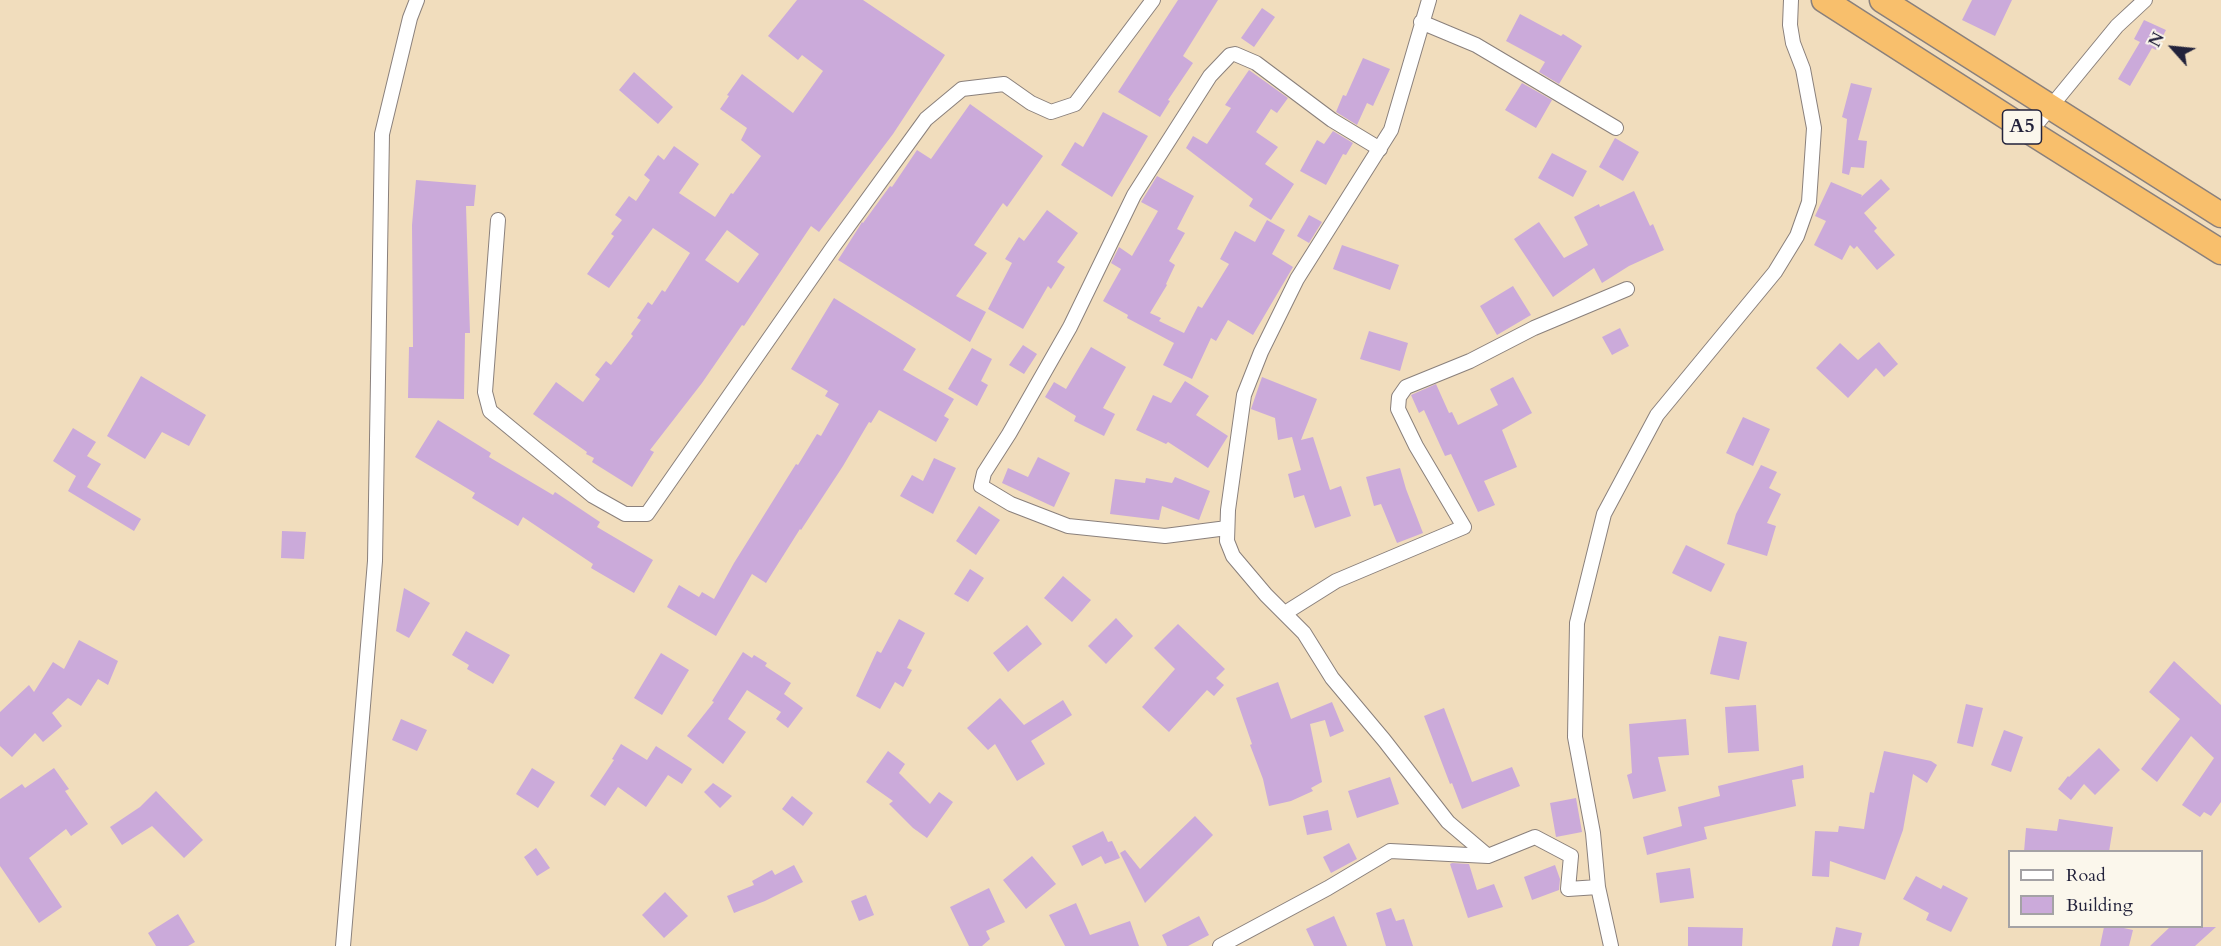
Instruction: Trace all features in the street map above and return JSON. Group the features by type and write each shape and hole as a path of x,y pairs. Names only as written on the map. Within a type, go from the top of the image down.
{"highway":[{"name":"A5","path":"1824,0 2221,252"},
{"name":"A5","path":"1882,0 2221,215"}],"street":[{"path":"343,946 375,561 382,134 410,18 417,0"},
{"path":"498,220 485,392 490,411 593,496 625,514 647,514 833,247 926,119 962,89 1004,84 1031,103 1051,112 1075,104 1153,0"},
{"path":"1429,0 1391,130 1297,279 1261,352 1244,395 1227,541 1233,556 1266,595 1304,633 1332,678 1448,822 1488,856"},
{"path":"1611,946 1598,887 1593,832 1575,737 1577,623 1604,514 1657,415 1775,272 1797,236 1809,202 1814,128 1803,69 1793,43 1790,24 1791,0"},
{"path":"2030,132 2117,26 2145,0"},
{"path":"1421,22 1476,45 1616,128"},
{"path":"1227,528 1165,536 1068,526 1011,504 981,486 984,473 1070,327 1134,195 1210,76 1230,55 1235,54 1256,63 1332,120 1380,149"},
{"path":"1285,613 1336,581 1464,527 1416,446 1398,409 1399,397 1406,387 1470,361 1534,328 1627,289"},
{"path":"1220,946 1328,888 1390,850 1488,856 1536,837 1571,856 1568,889 1598,887"}],"building":[{"path":"797,0 863,0 945,55 893,134 819,232 811,226 744,326 742,325 702,383 650,450 654,452 632,487 592,462 594,458 586,454 587,452 533,414 556,382 583,402 600,379 595,375 606,361 611,365 633,336 631,334 641,320 637,318 648,302 652,305 662,290 665,292 690,253 653,228 609,288 587,274 614,236 611,234 622,220 615,215 629,196 636,201 650,180 644,175 658,155 664,160 674,146 699,164 679,193 715,217 761,156 741,140 747,128 720,109 742,74 793,113 823,71 802,55 798,60 768,36","holes":["727,230 759,254 738,283 705,260"]},
{"path":"1178,0 1218,0 1183,56 1193,63 1168,100 1170,101 1160,117 1118,92"},
{"path":"1972,0 2012,0 1995,36 1962,20"},
{"path":"1262,8 1275,17 1254,47 1241,38"},
{"path":"1520,14 1561,36 1563,34 1582,46 1559,84 1539,72 1545,62 1506,41"},
{"path":"2144,20 2166,30 2156,50 2152,48 2130,86 2118,79 2140,42 2134,39"},
{"path":"1363,58 1390,69 1373,106 1367,103 1357,125 1336,112"},
{"path":"1249,70 1288,98 1277,113 1271,109 1256,132 1278,147 1265,164 1294,184 1271,220 1249,206 1253,199 1186,148 1193,136 1207,144 1231,108 1225,105"},
{"path":"634,72 673,107 658,124 619,90"},
{"path":"1522,83 1552,100 1536,128 1505,110"},
{"path":"1851,83 1872,88 1858,140 1867,141 1864,168 1851,167 1849,175 1842,173 1847,119 1842,117"},
{"path":"970,104 1043,156 1007,207 1003,203 974,245 987,253 956,296 986,312 970,342 838,260 862,222 890,186 892,187 917,150 931,159"},
{"path":"1103,112 1148,136 1112,197 1061,165 1075,142 1083,147"},
{"path":"1333,131 1353,143 1346,155 1343,154 1326,185 1300,171 1317,140 1324,144"},
{"path":"1615,138 1639,152 1623,181 1599,167"},
{"path":"1552,153 1587,171 1573,197 1538,178"},
{"path":"1157,176 1194,196 1177,229 1185,233 1169,261 1175,265 1167,285 1150,313 1161,318 1159,321 1184,333 1198,306 1202,308 1229,264 1220,259 1235,231 1255,242 1267,220 1285,230 1272,254 1293,267 1253,335 1228,320 1216,341 1211,338 1192,379 1163,365 1174,343 1127,318 1128,315 1103,301 1121,269 1111,263 1119,247 1132,256 1158,211 1141,202"},
{"path":"1881,179 1890,189 1864,213 1877,228 1874,231 1895,255 1877,270 1857,246 1854,249 1850,245 1842,260 1814,245 1826,221 1815,216 1831,182 1862,195 1861,197"},
{"path":"416,180 476,185 474,206 466,206 470,333 465,333 464,399 408,398 409,347 413,347 412,225"},
{"path":"1634,191 1650,226 1653,224 1664,250 1629,266 1602,283 1594,268 1553,297 1514,239 1539,222 1564,258 1588,245 1574,217 1599,204 1600,207"},
{"path":"1047,210 1078,233 1057,262 1065,267 1051,289 1048,286 1023,329 988,309 1012,263 1005,259 1019,237 1024,241"},
{"path":"1309,215 1322,222 1309,243 1297,236"},
{"path":"1342,245 1399,265 1390,290 1333,269"},
{"path":"1513,286 1531,315 1497,335 1480,306"},
{"path":"834,298 916,349 903,370 954,399 944,416 949,419 936,442 879,410 871,423 869,422 843,466 766,583 752,574 716,636 667,607 679,585 699,597 702,592 714,599 796,464 798,465 817,434 821,436 839,404 825,396 828,391 791,369"},
{"path":"1620,328 1629,346 1612,355 1602,337"},
{"path":"1369,331 1408,343 1400,371 1360,359"},
{"path":"1879,342 1898,364 1884,377 1876,368 1848,398 1816,368 1840,343 1858,360"},
{"path":"1023,345 1037,354 1024,374 1009,365"},
{"path":"1091,347 1126,367 1103,408 1115,414 1104,436 1074,421 1076,416 1045,397 1054,382 1066,389"},
{"path":"972,348 992,359 981,381 988,385 977,406 948,389"},
{"path":"141,376 206,415 189,446 162,432 145,459 107,436"},
{"path":"1262,377 1317,399 1301,440 1313,437 1330,490 1341,486 1351,516 1315,528 1304,495 1294,498 1288,474 1301,470 1292,437 1278,440 1275,418 1251,409"},
{"path":"1513,377 1532,413 1502,430 1517,467 1484,481 1495,505 1478,512 1451,454 1445,456 1424,410 1419,413 1411,395 1436,384 1449,413 1452,412 1458,425 1498,405 1490,389"},
{"path":"1185,381 1209,396 1196,415 1228,436 1208,468 1168,442 1166,444 1136,430 1153,395 1171,403"},
{"path":"1743,417 1770,429 1753,466 1726,453"},
{"path":"438,420 491,453 489,457 553,495 555,492 600,522 597,527 653,560 634,593 591,568 593,564 523,517 518,526 472,498 475,493 415,457"},
{"path":"73,428 96,442 87,456 101,464 87,487 141,519 134,531 68,491 76,476 53,461"},
{"path":"1038,457 1070,473 1054,507 1002,483 1008,468 1028,477"},
{"path":"934,458 956,468 933,514 900,496 912,475 923,481"},
{"path":"1761,465 1777,472 1769,488 1781,494 1767,523 1776,526 1767,556 1727,544 1736,514"},
{"path":"1400,468 1423,533 1397,543 1381,504 1374,506 1366,477"},
{"path":"1175,477 1210,491 1199,520 1162,506 1159,520 1110,514 1115,479 1145,483 1146,478 1172,483"},
{"path":"979,506 1000,520 976,555 956,541"},
{"path":"282,531 306,532 304,559 281,558"},
{"path":"1686,545 1725,564 1711,592 1672,573"},
{"path":"970,569 984,578 968,602 954,594"},
{"path":"1063,576 1091,600 1072,622 1044,598"},
{"path":"404,588 430,603 409,638 396,631"},
{"path":"1116,618 1133,636 1106,664 1088,646"},
{"path":"899,619 925,633 907,668 912,670 903,687 895,682 880,709 856,696 877,651 881,653"},
{"path":"1178,624 1225,669 1216,678 1224,685 1214,696 1207,690 1169,732 1142,707 1175,669 1154,648"},
{"path":"1027,625 1042,644 1008,672 993,653"},
{"path":"466,631 510,655 493,684 467,669 469,665 452,655"},
{"path":"1719,636 1747,642 1739,680 1710,674"},
{"path":"79,640 118,661 108,685 98,679 81,706 68,698 52,713 62,726 43,742 35,733 12,757 0,746 0,712 29,685 34,692 53,662 64,669"},
{"path":"743,652 752,658 754,655 767,663 765,666 791,683 784,694 803,708 788,728 776,719 781,712 747,690 728,719 746,732 723,764 687,736 714,702 712,701"},
{"path":"661,653 689,670 662,715 634,698"},
{"path":"2174,661 2221,705 2221,802 2211,816 2204,812 2200,817 2182,805 2214,758 2191,736 2157,782 2141,769 2180,719 2149,692"},
{"path":"1278,682 1291,719 1332,702 1344,731 1330,737 1325,720 1310,724 1322,782 1311,788 1313,791 1291,801 1269,806 1263,779 1236,698"},
{"path":"1000,698 1024,725 1063,700 1072,715 1031,741 1045,764 1017,781 995,744 988,750 967,728"},
{"path":"1966,704 1983,708 1973,747 1957,743"},
{"path":"1756,705 1759,751 1728,753 1725,707"},
{"path":"1444,708 1472,782 1512,767 1520,786 1462,809 1424,716"},
{"path":"401,719 427,730 417,751 392,740"},
{"path":"1686,719 1689,755 1658,757 1666,791 1633,799 1627,775 1632,773 1629,724"},
{"path":"2004,730 2023,737 2011,772 1991,765"},
{"path":"621,744 647,760 656,746 692,769 682,784 668,775 646,807 618,787 605,806 590,796 614,760 612,759"},
{"path":"2099,748 2120,770 2095,795 2084,784 2071,800 2058,789 2068,776"},
{"path":"888,751 905,764 899,773 930,804 939,792 953,802 927,838 913,828 889,804 893,801 866,782"},
{"path":"1884,751 1931,761 1937,765 1927,783 1913,774 1903,830 1885,880 1830,861 1829,877 1812,876 1815,831 1838,832 1839,826 1864,829 1870,792 1874,793"},
{"path":"1803,765 1804,778 1792,780 1796,806 1704,827 1707,839 1647,855 1643,837 1682,826 1678,807 1720,796 1718,786"},
{"path":"54,768 69,789 65,791 88,824 71,836 66,829 29,858 62,907 39,923 0,866 0,799 22,784 25,788"},
{"path":"532,768 555,782 538,808 516,794"},
{"path":"1390,777 1399,804 1357,818 1348,791"},
{"path":"713,783 732,796 720,808 704,792"},
{"path":"156,791 203,840 184,858 152,826 122,845 110,827 140,807"},
{"path":"792,796 813,813 803,826 782,809"},
{"path":"1576,798 1582,832 1556,837 1550,803"},
{"path":"1328,810 1332,830 1307,835 1303,816"},
{"path":"1195,816 1213,835 1145,903 1120,853 1125,850 1140,869"},
{"path":"2059,819 2113,827 2109,850 2024,850 2026,828 2057,831"},
{"path":"1103,831 1108,842 1112,841 1120,858 1105,864 1101,856 1082,866 1072,846"},
{"path":"1349,843 1357,859 1331,873 1323,857"},
{"path":"536,848 550,868 537,876 524,857"},
{"path":"1032,856 1056,884 1026,909 1003,880"},
{"path":"1450,864 1469,864 1477,890 1494,884 1503,907 1468,918"},
{"path":"794,865 803,882 734,913 727,896 754,885 752,881 772,870 775,875"},
{"path":"1555,865 1560,879 1559,890 1532,900 1524,877"},
{"path":"1690,868 1694,898 1660,903 1656,873"},
{"path":"1916,876 1941,889 1943,885 1968,898 1951,932 1926,920 1929,913 1903,899"},
{"path":"989,888 1005,922 986,931 990,939 982,946 969,946 950,907"},
{"path":"665,892 688,916 664,938 642,915"},
{"path":"866,895 874,915 859,921 851,901"},
{"path":"1076,903 1090,935 1130,921 1139,946 1065,946 1049,915"},
{"path":"1391,908 1396,921 1404,919 1413,946 1386,946 1376,913"},
{"path":"178,914 195,942 188,946 156,946 148,933"},
{"path":"1199,916 1209,935 1188,946 1167,946 1162,935"},
{"path":"1334,916 1347,946 1314,946 1306,929"},
{"path":"1688,927 1743,928 1742,946 1688,946"},
{"path":"1836,927 1862,933 1859,946 1832,946"},
{"path":"2216,927 2195,946 2150,946 2169,928"},
{"path":"2104,928 2133,930 2129,946 2100,946"}]}
